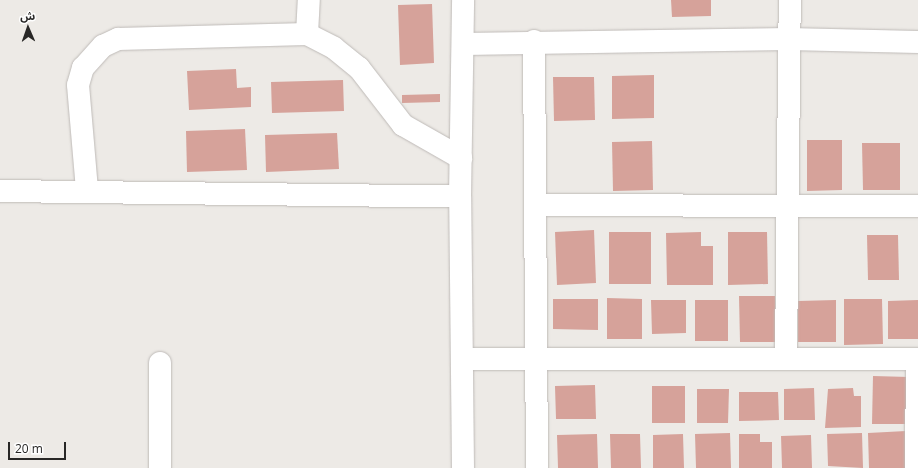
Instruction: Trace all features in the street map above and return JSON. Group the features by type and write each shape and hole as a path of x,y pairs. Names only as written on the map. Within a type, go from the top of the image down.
{"street":[{"path":"307,34 309,0"},
{"path":"463,0 464,44 460,197 463,359 463,468"},
{"path":"786,359 786,206 788,39 790,0"},
{"path":"87,190 78,85 83,68 103,46 118,39 307,34 334,48 359,68 403,125 461,158"},
{"path":"464,44 534,41 788,39 918,42"},
{"path":"534,41 537,205 537,468"},
{"path":"0,191 87,190 460,197"},
{"path":"537,205 918,206"},
{"path":"463,359 917,359 916,468"},
{"path":"160,363 160,468"}],"building":[{"path":"671,0 711,0 711,16 672,17"},
{"path":"432,4 434,63 400,65 398,5"},
{"path":"236,69 237,88 251,87 251,107 189,110 187,71"},
{"path":"654,75 654,118 612,119 612,76"},
{"path":"553,77 594,77 595,120 554,121"},
{"path":"343,80 344,111 272,113 271,82"},
{"path":"440,94 440,102 402,103 402,95"},
{"path":"245,129 247,170 187,172 186,131"},
{"path":"337,133 339,169 266,172 265,135"},
{"path":"807,140 842,140 842,190 807,191"},
{"path":"652,141 653,190 613,191 612,142"},
{"path":"862,143 900,143 900,190 863,190"},
{"path":"594,230 596,283 557,285 555,232"},
{"path":"609,232 651,232 651,284 609,284"},
{"path":"701,232 701,246 713,246 713,285 667,285 666,233"},
{"path":"728,232 767,232 768,284 728,285"},
{"path":"867,235 898,235 899,280 868,280"},
{"path":"739,296 775,296 776,342 740,342"},
{"path":"607,298 642,299 642,339 607,339"},
{"path":"553,299 598,299 598,330 553,329"},
{"path":"844,299 882,299 883,344 844,345"},
{"path":"651,300 686,300 686,333 652,334"},
{"path":"695,300 728,300 728,341 695,341"},
{"path":"836,300 836,342 798,342 798,301"},
{"path":"918,300 918,339 888,339 888,301"},
{"path":"873,376 909,377 908,424 872,424"},
{"path":"595,385 596,419 556,419 555,386"},
{"path":"652,386 685,386 685,423 652,423"},
{"path":"814,388 815,420 784,420 784,389"},
{"path":"853,388 854,396 861,396 861,427 825,428 828,389"},
{"path":"697,389 729,389 728,423 697,423"},
{"path":"739,392 778,392 779,420 739,421"},
{"path":"906,431 908,468 869,468 868,433"},
{"path":"730,433 731,468 696,468 695,434"},
{"path":"862,433 863,468 828,466 827,434"},
{"path":"597,434 598,468 558,468 557,435"},
{"path":"610,434 640,434 641,468 611,468"},
{"path":"683,434 684,468 653,468 653,435"},
{"path":"739,434 760,434 760,442 772,442 772,468 739,468"},
{"path":"811,435 812,468 782,468 781,436"}]}
